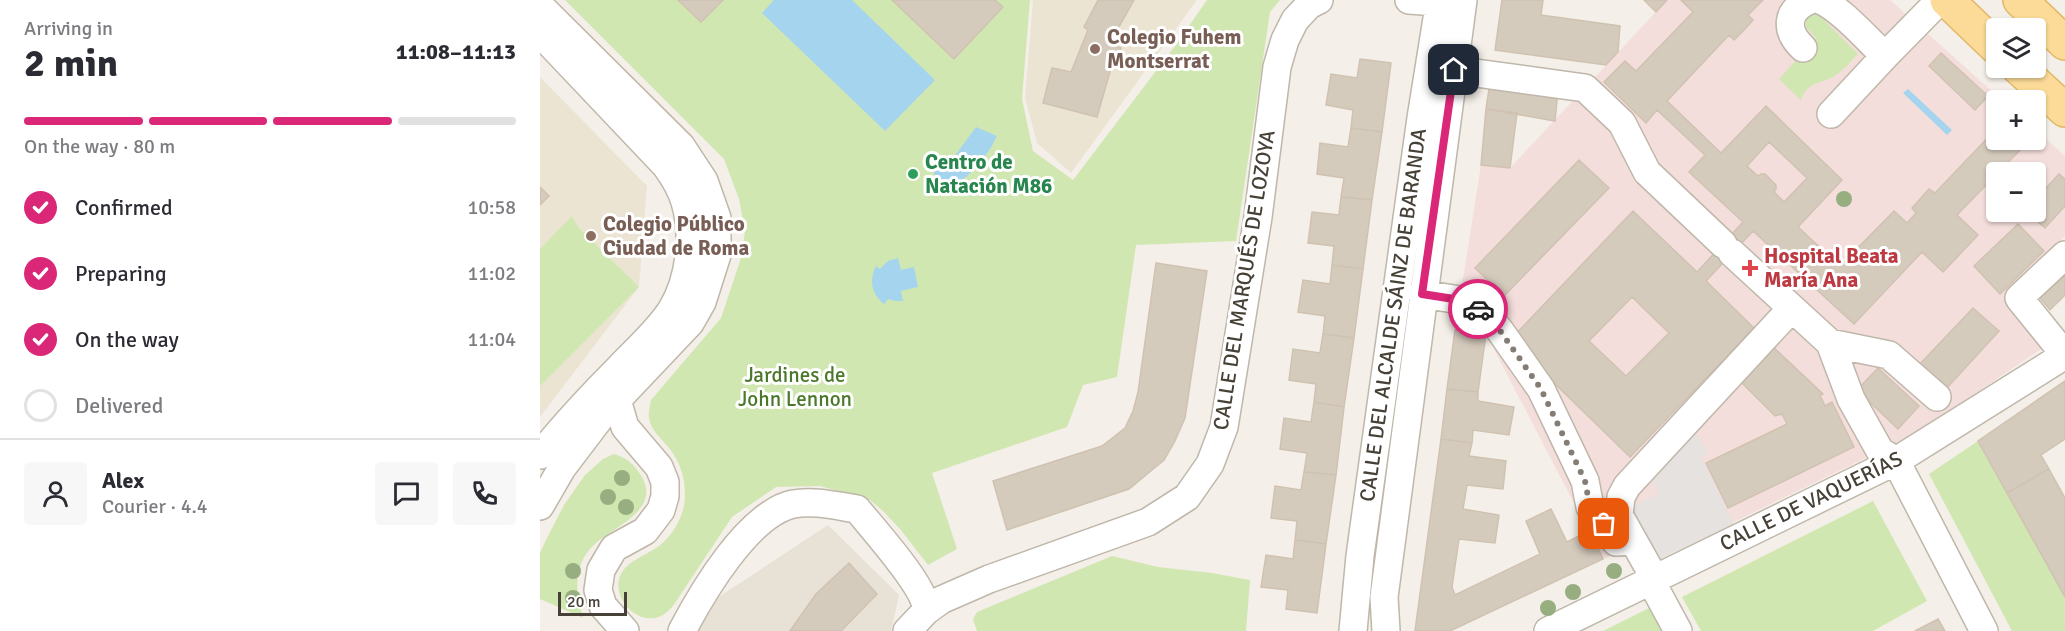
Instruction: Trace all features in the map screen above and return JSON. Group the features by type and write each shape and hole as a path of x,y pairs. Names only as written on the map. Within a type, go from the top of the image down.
{"main road":[{"path":"1947,0 1986,37"},
{"path":"2020,0 2065,43"},
{"path":"2030,78 2065,110"}],"street":[{"name":"CALLE DEL MARQUÉS DE LOZOYA","path":"907,631 926,611 941,600 989,579 1148,522 1187,496 1210,464 1224,427 1258,217 1277,66 1285,40 1295,20 1309,5 1319,0"},
{"path":"1409,0 1450,1"},
{"path":"1803,48 1794,39 1789,23 1795,12 1810,0"},
{"path":"1820,0 1838,12 1885,56"},
{"path":"1831,114 1940,0"},
{"name":"CALLE DEL ALCALDE SÁINZ DE BARANDA","path":"1386,631 1384,597 1422,294 1454,70 1450,1"},
{"name":"CALLE DEL ALCALDE SÁINZ DE BARANDA","path":"1353,631 1355,592 1421,118 1450,1"},
{"path":"540,6 681,146 704,182 717,218"},
{"path":"540,33 666,166 678,183 686,203 690,246 681,291 672,310 650,336 572,416 540,455"},
{"path":"1454,70 1585,88 1622,123 1647,172 1830,343 1851,399 1880,451 1896,461 1984,631"},
{"path":"540,506 562,468 614,415 690,323 702,302 717,255 717,218 721,198 709,160 696,143 655,101"},
{"path":"2065,255 2019,298 2065,355"},
{"path":"1422,294 1460,300 1476,307 1489,318 1541,389 1585,481 1590,507 1616,542 1632,541"},
{"path":"1678,631 1619,515 1621,497 1627,486 1791,309"},
{"path":"1830,343 1889,355 1936,397"},
{"name":"CALLE DE VAQUERÍAS","path":"1548,631 1896,461 2065,355"},
{"path":"572,416 614,415"},
{"path":"614,415 659,467 665,482 661,510 645,531 614,548 601,570 598,590 603,606 625,631"},
{"path":"682,631 726,559 764,518 792,504 818,503 857,509 900,562 922,594 926,611"}],"shaded area":[{"name":"Colegio Fuhem Montserrat","path":"1033,0 1197,0 1071,173 1037,143 1025,98"},
{"name":"Hospital Beata María Ana","path":"1667,0 1890,0 1991,90 1986,90 1986,150 2046,150 2046,139 2065,156 2065,236 2004,300 2044,347 1917,433 1633,571 1622,551 1603,559 1486,334 1455,330 1481,165 1510,168"},
{"name":"Colegio Público Ciudad de Roma","path":"540,77 647,186 639,287 540,417"},
{"path":"1696,434 1708,453 1701,457 1734,524 1657,560 1629,513 1630,506 1659,494 1652,478"},
{"path":"828,525 899,595 891,631 667,631"}],"green space":[{"name":"Jardines de John Lennon","path":"565,0 1030,0 1022,99 1033,151 1073,180 1175,46 1207,0 1280,0 1270,12 1236,241 1136,245 1117,377 1083,385 1067,427 932,473 957,549 928,565 900,529 870,500 820,486 776,487 732,517 673,606 663,615 644,618 635,614 622,600 619,581 622,572 629,564 662,544 677,525 685,502 684,482 679,464 650,423 651,400 721,318 742,255 745,231 739,199 724,159"},
{"path":"1812,14 1818,14 1858,54 1836,75 1812,85 1801,100 1779,79 1816,38 1806,27 1806,20"},
{"path":"572,216 578,227 639,287 540,386 540,249"},
{"path":"1978,441 2065,597 2065,631 2012,631 1929,474"},
{"path":"614,454 627,460 642,477 646,489 645,499 640,509 632,517 602,538 583,559 577,585 583,618 540,599 540,553 564,505 585,475 603,459"},
{"path":"1873,501 1927,601 1873,631 1701,631 1682,597"},
{"path":"1112,556 1158,567 1250,580 1246,631 977,631 973,619 977,612"},
{"path":"1649,608 1661,631 1603,631"}],"water":[{"path":"774,0 852,0 935,80 885,131 762,13"},
{"path":"1908,89 1952,130 1947,135 1903,93"},
{"path":"976,127 997,136 974,170 942,194 933,171 954,157"},
{"path":"898,258 901,270 914,267 918,287 901,291 903,301 888,299 884,304 876,296 872,286 874,271 876,266 880,269 888,261"}],"building":[{"path":"678,0 723,0 701,22"},
{"path":"892,0 995,0 1003,7 954,59"},
{"path":"1098,0 1134,0 1110,43 1121,48 1111,68 1097,117 1043,103 1052,68 1071,72 1088,30 1084,27"},
{"path":"1502,0 1543,0 1541,15 1620,26 1618,52 1606,65 1495,50"},
{"path":"1644,0 1667,0 1656,12"},
{"path":"1681,0 1763,0 1748,15 1753,20 1745,29 1734,40 1729,35 1667,101 1721,153 1766,106 1842,180 1798,227 1840,266 1894,211 1907,223 1916,213 1912,208 1929,189 1935,193 1986,139 1986,150 2020,150 2008,162 1986,162 1986,185 1957,215 1978,235 1943,272 1922,252 1854,324 1753,231 1706,281 1754,328 1630,457 1510,340 1633,211 1697,272 1743,222 1689,172 1705,155 1657,110 1646,123 1604,82 1625,61 1636,71 1693,12","holes":["1769,142 1807,178 1784,202 1774,192 1776,185 1765,174 1758,176 1747,166","1632,297 1669,333 1626,376 1589,341"]},
{"path":"1941,53 1986,94 1986,98 1975,110 1929,66"},
{"path":"1360,59 1391,63 1382,132 1351,128 1353,110 1326,105 1331,74 1357,78"},
{"path":"1490,82 1558,91 1555,121 1486,109"},
{"path":"1486,109 1517,113 1510,168 1481,165"},
{"path":"1351,128 1382,132 1372,200 1341,197 1344,178 1317,174 1320,143 1348,147"},
{"path":"1579,160 1609,188 1504,296 1475,268"},
{"path":"2059,174 2065,179 2065,206 2045,228 2038,222 2046,222 2046,188"},
{"path":"540,187 549,196 540,205"},
{"path":"1341,197 1372,200 1363,269 1332,265 1334,246 1308,243 1312,212 1339,215"},
{"path":"2018,224 2044,251 2000,294 1974,266"},
{"path":"1156,263 1207,271 1185,418 1174,443 1164,460 1129,489 1007,530 993,481 1102,446 1125,428 1138,392"},
{"path":"1332,265 1363,269 1354,338 1323,334 1325,316 1298,312 1303,280 1330,284"},
{"path":"2065,275 2065,295 2050,310 2040,298"},
{"path":"1973,308 1999,331 1945,390 1918,366"},
{"path":"1455,330 1486,334 1478,392 1447,389"},
{"path":"1323,334 1354,338 1344,407 1314,402 1316,384 1289,380 1293,349 1320,353"},
{"path":"1771,345 1823,394 1820,395 1825,406 1832,402 1854,447 1728,508 1706,463 1787,424 1782,414 1775,416 1738,379"},
{"path":"1878,368 1919,406 1898,429 1857,390"},
{"path":"2065,381 2065,439 2041,455 2049,469 2007,493 1978,441"},
{"path":"1447,389 1478,392 1478,401 1514,407 1509,435 1473,430 1472,443 1441,439"},
{"path":"1314,402 1344,407 1336,475 1304,472 1307,453 1280,449 1284,418 1311,422"},
{"path":"1441,439 1472,443 1469,456 1506,461 1503,489 1467,485 1463,509 1499,515 1495,543 1459,539 1452,587 1455,595 1540,554 1526,521 1551,509 1567,542 1589,531 1603,559 1450,631 1415,631"},
{"path":"2049,469 2065,498 2065,597 2007,493"},
{"path":"1304,472 1336,475 1326,544 1295,540 1297,521 1271,518 1275,486 1301,490"},
{"path":"1295,540 1326,544 1317,613 1286,609 1288,590 1261,587 1266,555 1293,559"},
{"path":"849,563 877,594 841,631 790,631 816,594"},
{"path":"1938,619 1945,631 1915,631"}],"way so far":[{"path":"1478,309 1501,332 1541,389 1585,481 1590,507 1604,524"}],"place":[{"name":"Colegio Fuhem Montserrat","path":"1095,49"},
{"name":"Centro de Natación M86","path":"913,174"},
{"name":"Colegio Público Ciudad de Roma","path":"591,236"},
{"name":"Hospital Beata María Ana","path":"1750,268"}],"route":[{"path":"1454,70 1422,294 1460,300 1478,309"}]}
